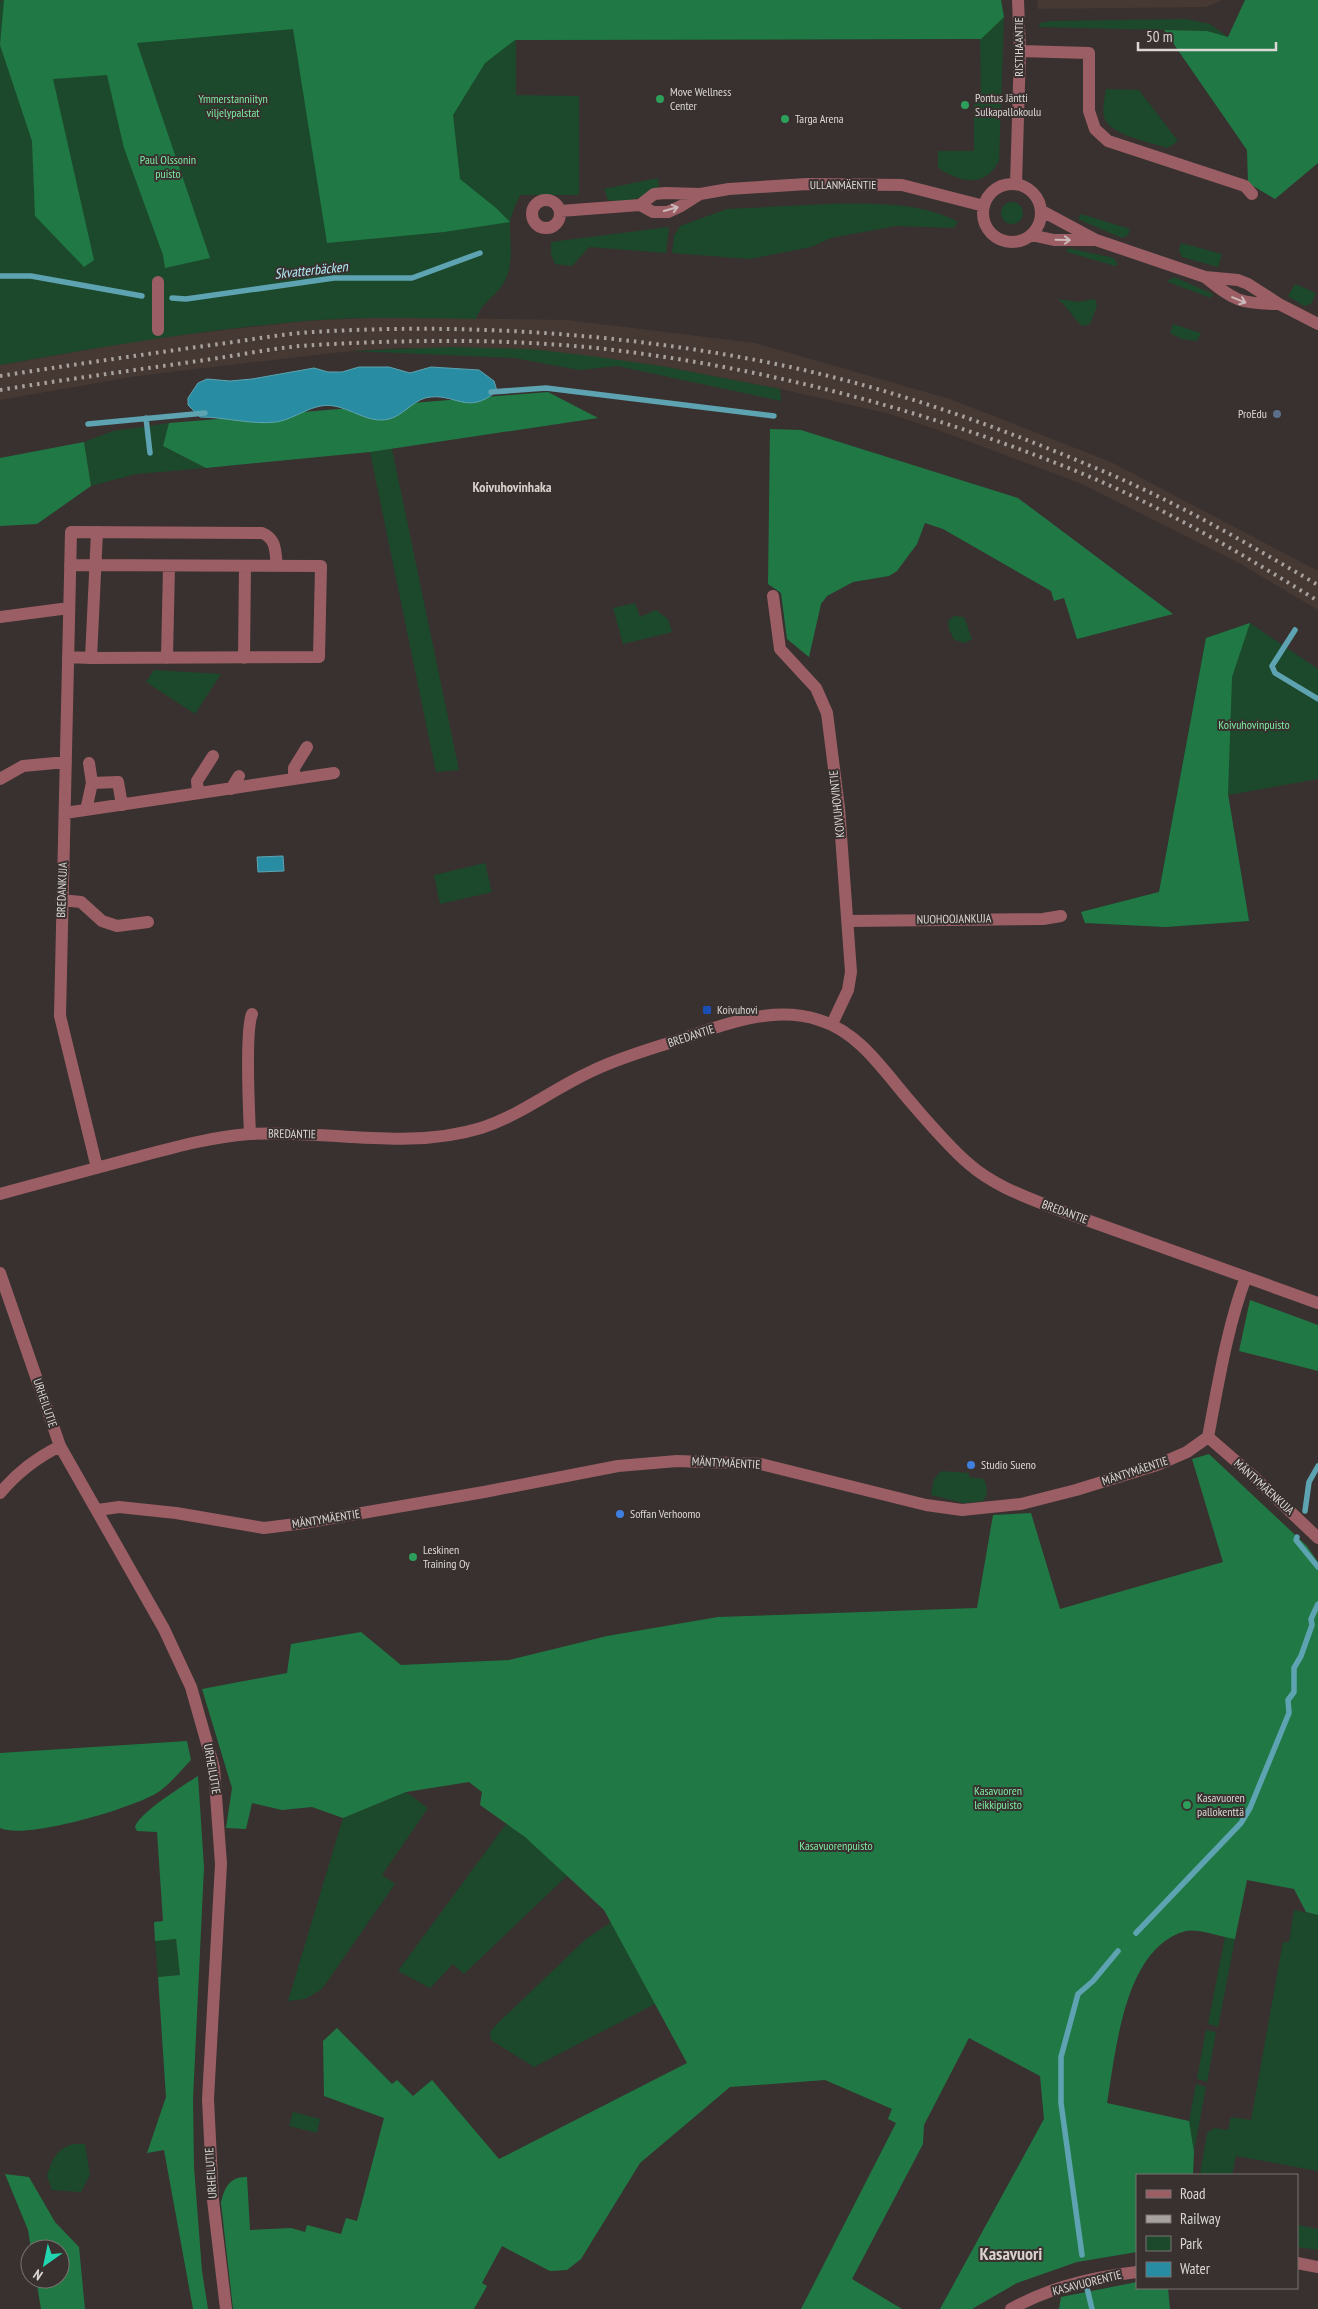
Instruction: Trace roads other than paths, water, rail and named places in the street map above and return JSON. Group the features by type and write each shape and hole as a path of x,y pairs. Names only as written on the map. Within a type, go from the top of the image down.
{"street":[{"name":"RISTIHAANTIE","path":"1016,184 1020,50 1018,0"},
{"path":"1020,50 1089,53 1089,111 1095,129 1108,140 1245,186 1252,194"},
{"name":"ULLANMÄENTIE","path":"640,205 654,194 700,194 729,189 807,184 902,185 984,206"},
{"path":"1016,184 1034,194 1042,211 1040,223 1032,235 1022,241 1013,242 996,238 985,224 984,206 993,192 1000,187 1016,184"},
{"name":"ULLANMÄENTIE","path":"560,211 640,205 653,212 668,212 700,194"},
{"name":"ULLANMÄENTIE","path":"544,200 554,203 560,211 557,222 547,228 536,224 528,218 536,206 544,200"},
{"path":"1042,211 1096,240 1205,277 1238,280 1257,288 1279,304 1318,324"},
{"path":"1032,235 1054,240 1096,240"},
{"path":"1205,277 1228,295 1241,301 1250,304 1279,304"},
{"path":"158,282 158,330"},
{"name":"BREDANKUJA","path":"97,532 71,532 65,813 61,900 60,1016 97,1168"},
{"path":"91,658 97,532 262,533 269,536 275,544 277,566"},
{"path":"68,657 320,657 321,566 70,565"},
{"path":"167,658 169,566"},
{"path":"244,658 245,566"},
{"name":"KOIVUHOVINTIE","path":"774,596 780,649 816,688 827,713 839,808 851,972 848,990 832,1024"},
{"path":"0,617 69,608"},
{"path":"294,779 294,768 308,747"},
{"path":"198,793 197,781 213,756"},
{"path":"0,779 23,766 66,762"},
{"path":"86,810 92,782 89,763"},
{"path":"65,813 334,773"},
{"path":"231,788 240,776"},
{"path":"92,782 118,782 122,805"},
{"path":"61,900 81,902 102,921 117,926 148,922"},
{"name":"NUOHOOJANKUJA","path":"848,921 1043,919 1061,916"},
{"path":"250,1134 249,1035 252,1014"},
{"name":"BREDANTIE","path":"0,1194 168,1149 233,1136 281,1133 395,1138 452,1134 482,1127 513,1115 588,1072 618,1060 735,1022 782,1014 816,1018 832,1024 878,1061 955,1151 988,1179 1056,1209 1318,1303"},
{"name":"URHEILUTIE","path":"0,1273 60,1446 78,1481 98,1510 164,1629 192,1687 214,1768 221,1864 208,2098 213,2200 226,2309"},
{"path":"1208,1437 1220,1378 1246,1277"},
{"name":"MÄNTYMÄENTIE","path":"98,1510 119,1507 170,1512 264,1528 448,1498 618,1466 677,1461 761,1464 926,1505 962,1510 1021,1504 1076,1490 1157,1465 1187,1452 1208,1437"},
{"name":"MÄNTYMÄENKUJA","path":"1208,1437 1253,1476 1318,1538"},
{"path":"0,1493 18,1472 39,1457 60,1446"},
{"path":"1298,2263 1318,2268"},
{"name":"KASAVUORENTIE","path":"1011,2309 1057,2288 1107,2276 1136,2272"}],"water":[{"path":"359,367 389,367 410,373 431,367 479,370 494,381 497,391 477,402 469,403 445,398 425,398 394,417 382,420 368,418 341,408 326,405 283,420 267,423 200,417 188,405 188,398 198,383 207,379 230,381 314,368 328,372 342,372"},
{"path":"283,856 284,871 258,872 257,857"}],"waterway":[{"name":"Skvatterbäcken","path":"172,298 186,299 334,278 412,278 480,253"},
{"name":"Skvatterbäcken","path":"0,276 31,276 142,296"},
{"path":"491,392 546,388 774,416"},
{"path":"88,424 205,413"},
{"path":"146,418 150,453"},
{"path":"1295,630 1272,666 1275,673 1318,699"},
{"path":"1305,1511 1309,1482 1318,1466"},
{"path":"1297,1537 1296,1540 1318,1567"},
{"path":"1136,1933 1241,1823 1250,1808 1289,1713 1288,1700 1294,1692 1294,1668 1301,1656 1312,1625 1311,1619 1318,1604"},
{"path":"1082,2255 1061,2103 1061,2057 1078,1994 1093,1981 1118,1951"},
{"path":"1087,2288 1092,2309"}],"railway":[{"path":"0,376 288,334 369,330 426,329 540,333 597,337 710,352 766,362 849,381 932,406 1053,450 1122,479 1179,507 1318,585"},
{"path":"0,390 286,347 354,343 516,342 597,348 695,362 810,385 866,400 978,434 1033,454 1088,476 1147,503 1234,550 1318,601"}],"place":[{"name":"Move Wellness Center","path":"660,99"},
{"name":"Pontus Jäntti Sulkapallokoulu","path":"965,105"},
{"name":"Targa Arena","path":"785,119"},
{"name":"ProEdu","path":"1277,414"},
{"name":"Koivuhovi","path":"707,1010"},
{"name":"Studio Sueno","path":"971,1465"},
{"name":"Soffan Verhoomo","path":"620,1514"},
{"name":"Leskinen Training Oy","path":"413,1557"},
{"name":"Kasavuoren pallokenttä","path":"1187,1805"}],"district":[{"name":"Koivuhovinhaka","path":"512,487"},
{"name":"Kasavuori","path":"1011,2254"}],"park label":[{"name":"Ymmerstanniityn viljelypalstat","path":"233,106"},
{"name":"Paul Olssonin puisto","path":"168,167"},
{"name":"Koivuhovinpuisto","path":"1254,725"},
{"name":"Kasavuoren leikkipuisto","path":"998,1798"},
{"name":"Kasavuorenpuisto","path":"836,1846"}]}
